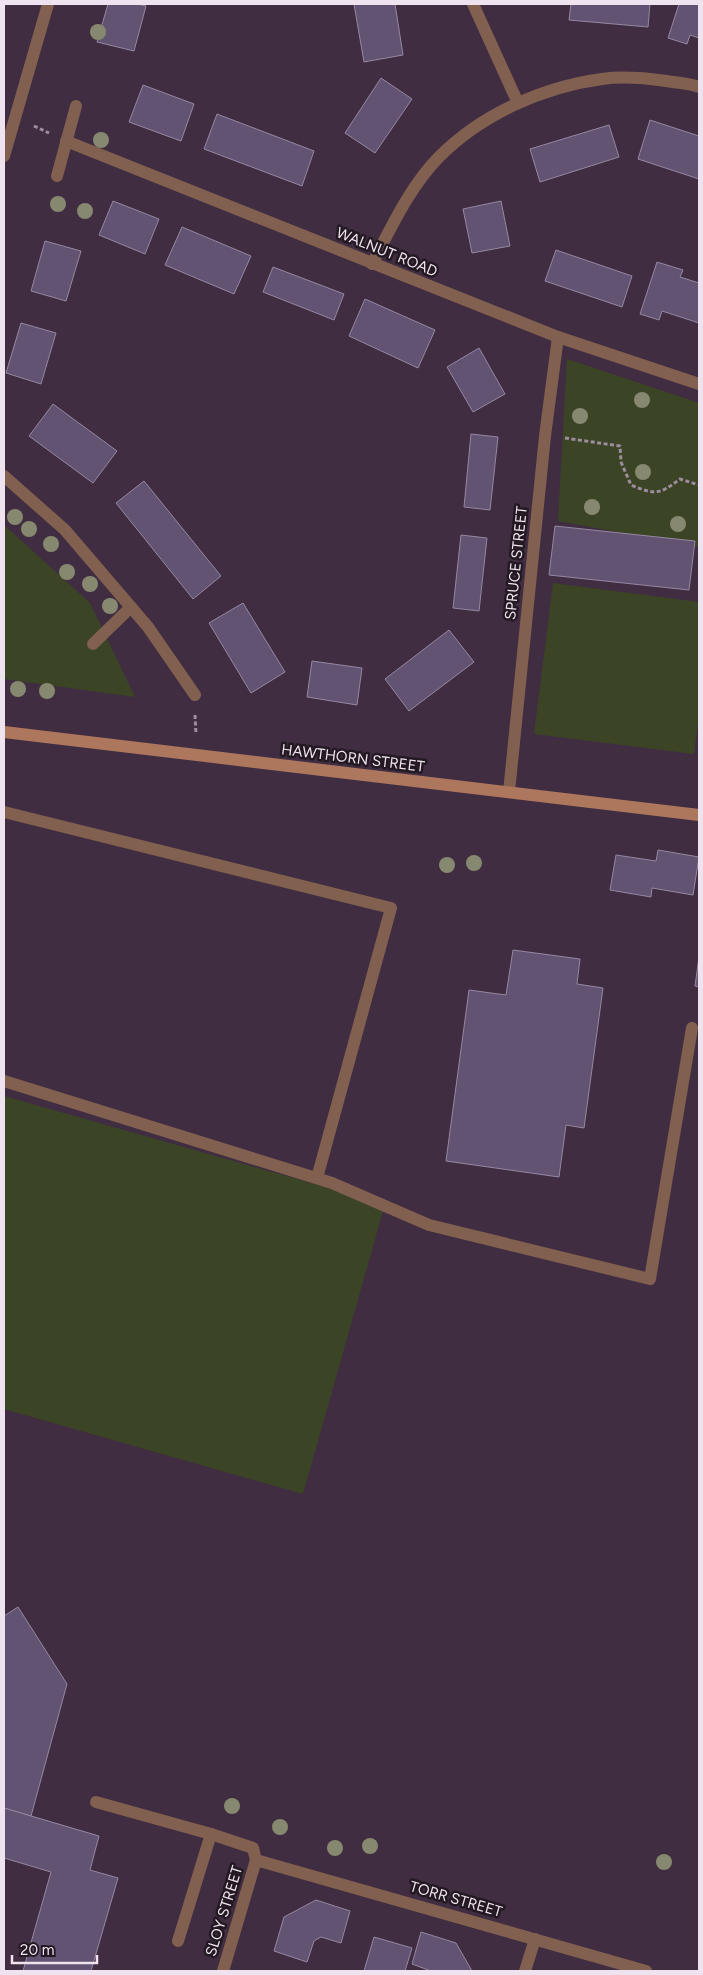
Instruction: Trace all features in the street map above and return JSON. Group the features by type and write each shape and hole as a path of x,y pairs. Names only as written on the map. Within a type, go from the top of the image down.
{"main road":[{"name":"HAWTHORN STREET","path":"4,732 699,815"}],"street":[{"path":"4,156 48,4"},
{"path":"473,4 518,103"},
{"path":"372,264 413,189 438,158 472,129 518,103 556,89 602,79 640,77 699,87"},
{"path":"57,176 76,106"},
{"name":"WALNUT ROAD","path":"66,141 558,337 699,384"},
{"name":"SPRUCE STREET","path":"509,792 545,436 558,337"},
{"path":"4,476 65,530 148,627 195,694"},
{"path":"93,644 131,607"},
{"path":"4,812 391,908 317,1178"},
{"path":"4,1081 332,1183 428,1225 650,1279 692,1028"},
{"path":"96,1802 211,1834 253,1848 256,1860"},
{"path":"178,1941 211,1834"},
{"name":"TORR STREET","path":"256,1860 646,1971"},
{"name":"SLOY STREET","path":"223,1971 256,1860"},
{"path":"526,1971 534,1938"}],"path":[{"path":"15,117 66,141"},
{"path":"545,436 620,446 621,462 631,485 650,493 666,490 680,479 699,485"},
{"path":"195,694 196,756"}],"green space":[{"path":"567,359 699,403 699,547 558,521"},
{"path":"4,525 90,603 135,697 4,679"},
{"path":"553,583 699,602 699,714 694,754 534,734"},
{"path":"4,1096 385,1204 303,1494 4,1409"}],"building":[{"path":"108,4 138,4 146,6 134,51 97,42"},
{"path":"354,4 395,4 403,55 364,62"},
{"path":"571,4 650,4 648,27 569,20"},
{"path":"679,4 699,4 699,38 690,35 687,44 668,38"},
{"path":"381,78 412,99 375,153 345,133"},
{"path":"143,85 194,104 181,141 129,122"},
{"path":"217,114 314,151 302,186 204,149"},
{"path":"650,120 699,136 699,179 638,159"},
{"path":"609,125 619,157 540,182 530,149"},
{"path":"113,201 159,219 145,254 99,235"},
{"path":"501,201 510,246 472,253 463,209"},
{"path":"182,227 251,256 234,294 165,265"},
{"path":"45,241 81,251 66,301 31,291"},
{"path":"556,250 632,276 622,307 545,281"},
{"path":"657,262 683,270 680,277 699,283 699,323 662,311 659,320 640,314"},
{"path":"273,267 344,294 334,320 263,292"},
{"path":"365,299 435,330 418,368 349,336"},
{"path":"21,323 56,333 41,384 6,373"},
{"path":"479,348 505,394 473,412 447,367"},
{"path":"53,404 117,451 93,483 29,436"},
{"path":"471,434 498,437 490,510 464,507"},
{"path":"144,481 221,576 193,599 116,503"},
{"path":"555,526 695,541 689,590 549,575"},
{"path":"461,535 487,538 479,611 453,608"},
{"path":"243,603 285,672 251,693 209,623"},
{"path":"449,630 474,662 409,711 385,679"},
{"path":"312,661 362,668 357,705 307,697"},
{"path":"658,850 699,857 693,895 652,888 651,897 610,890 616,855 656,861"},
{"path":"513,950 580,959 577,984 603,988 584,1128 566,1125 559,1177 446,1161 469,990 506,995"},
{"path":"699,957 699,987 695,986"},
{"path":"18,1607 67,1684 31,1816 4,1808 4,1616"},
{"path":"4,1808 99,1836 90,1870 118,1878 91,1971 23,1971 51,1872 4,1858"},
{"path":"316,1900 350,1911 341,1943 321,1937 314,1941 307,1962 274,1951 284,1917"},
{"path":"421,1932 456,1943 472,1971 431,1971 412,1964"},
{"path":"374,1937 412,1948 405,1971 364,1971"}]}
